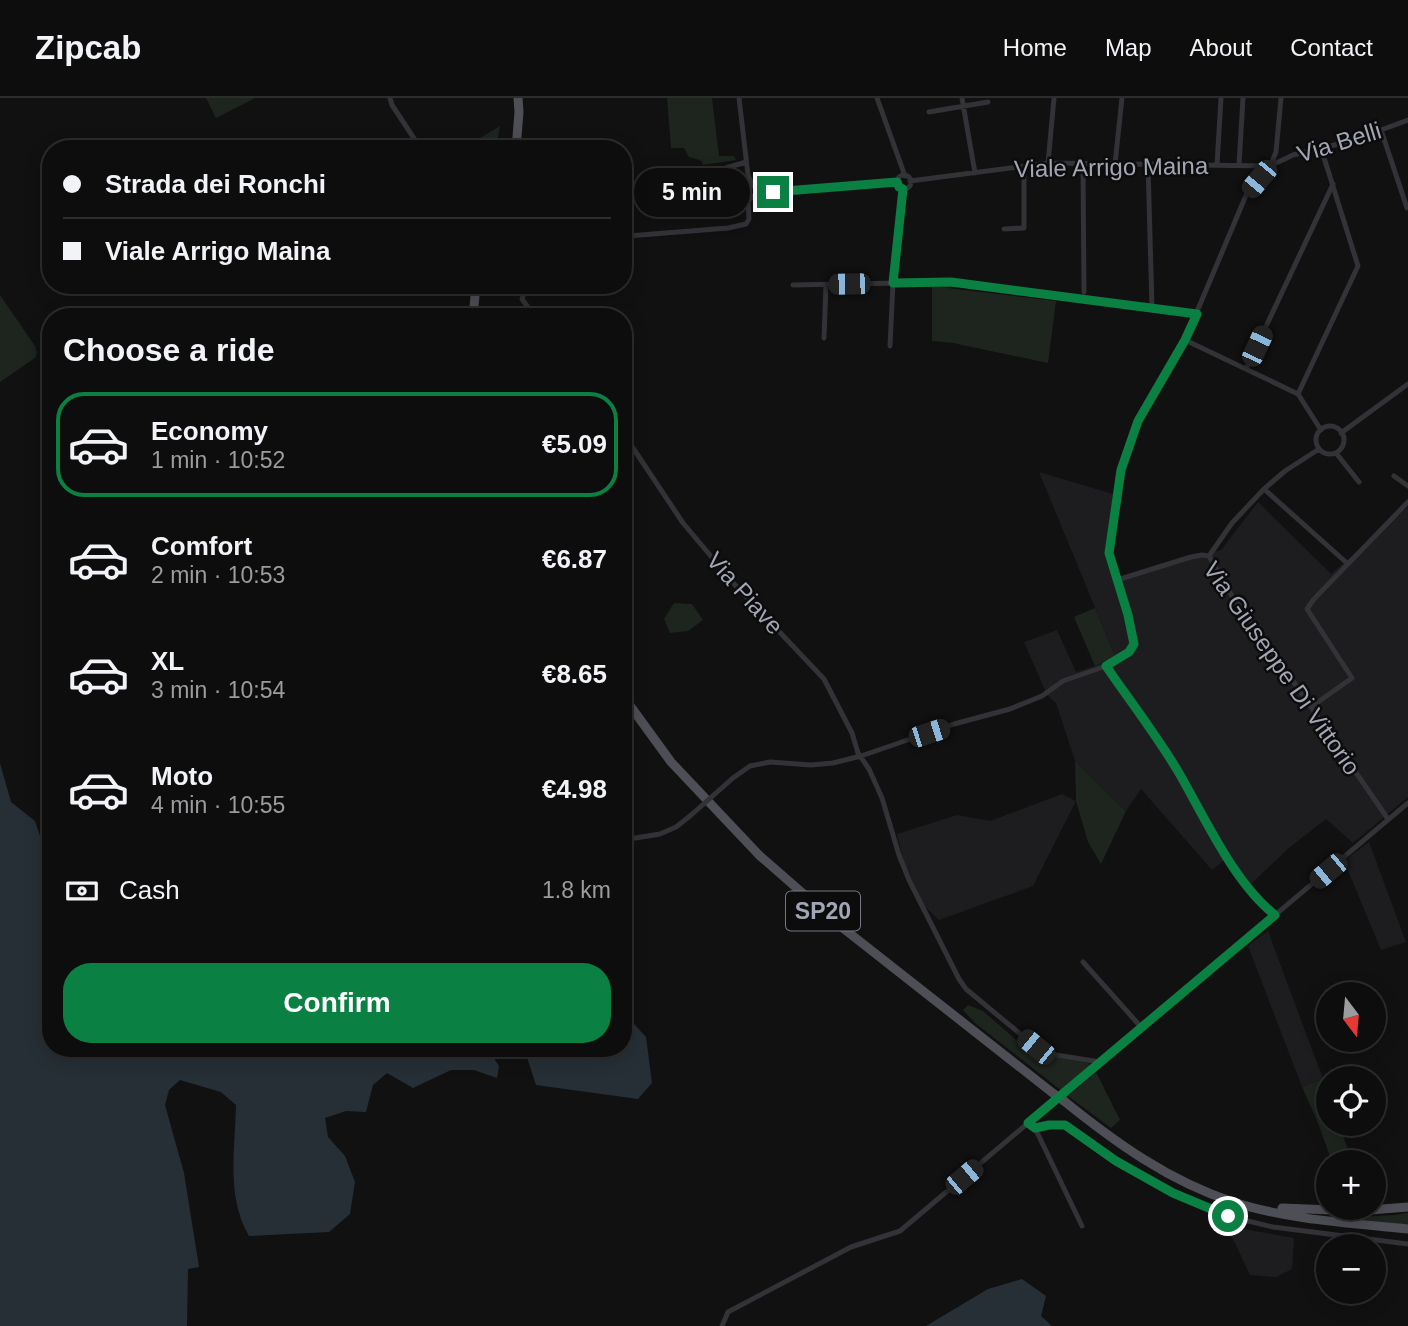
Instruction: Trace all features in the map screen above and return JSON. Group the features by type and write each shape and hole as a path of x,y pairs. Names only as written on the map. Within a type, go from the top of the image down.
{"main road":[{"path":"517,140 519,98"},
{"name":"SP20","path":"632,708 671,762 759,855 839,925 1107,1135 1153,1166 1232,1202 1290,1215 1408,1230"},
{"name":"SP20","path":"1249,1206 1357,1212 1408,1207"}],"street":[{"path":"390,98 415,140"},
{"path":"739,98 746,162 752,185"},
{"path":"877,98 908,178 909,187 903,189"},
{"path":"961,98 975,173"},
{"path":"1048,163 1054,98"},
{"path":"1115,164 1122,98"},
{"path":"1217,165 1221,98"},
{"path":"1239,165 1244,98"},
{"path":"632,839 660,834 676,827 750,766 770,762 820,765 861,756 954,724 1010,709 1042,696 1063,681 1106,666 1129,652 1134,644 1109,553 1121,470 1138,421 1185,340 1247,193 1270,166 1276,152 1281,98"},
{"path":"929,112 988,102"},
{"name":"Via Belli","path":"1270,166 1293,155 1351,141 1408,120"},
{"path":"1381,130 1407,208"},
{"path":"1298,394 1358,266 1321,148"},
{"path":"698,181 701,172 723,170 746,162"},
{"name":"Viale Arrigo Maina","path":"908,178 975,173 1048,163 1270,166"},
{"path":"1083,163 1084,292"},
{"path":"1148,164 1152,308"},
{"path":"1004,229 1024,228 1024,166"},
{"path":"720,201 758,197 761,193 897,182 899,178 908,178"},
{"path":"897,182 903,189"},
{"path":"1246,369 1333,184"},
{"path":"752,185 761,188 761,193"},
{"path":"632,236 728,228 746,224 749,219 749,189 752,185"},
{"path":"890,346 893,283 903,189"},
{"path":"793,285 951,282 1197,314"},
{"path":"824,338 826,285"},
{"path":"1185,340 1298,394 1321,429"},
{"path":"1342,433 1408,384"},
{"path":"1330,426 1342,433 1343,446 1336,453 1327,454 1317,446 1316,437 1321,429 1330,426"},
{"name":"Via Piave","path":"632,446 683,523 736,586 824,679 882,798 909,880 959,979 967,989 1036,1047 1051,1054 1100,1062"},
{"path":"1209,556 1232,523 1264,489 1285,471 1319,449"},
{"path":"1336,453 1359,482"},
{"path":"1394,476 1408,486"},
{"path":"1264,489 1348,564"},
{"path":"1311,707 1352,678 1307,609 1408,502"},
{"name":"Via Giuseppe Di Vittorio","path":"1117,580 1191,557 1209,556 1228,590 1388,820"},
{"path":"1106,666 1177,770 1241,879 1260,904 1275,915"},
{"path":"722,1326 728,1312 851,1247 900,1231 1408,803"},
{"path":"1083,962 1141,1027"},
{"path":"1028,1123 1035,1128 1082,1226"},
{"path":"1035,1128 1065,1125 1116,1161 1173,1193 1231,1217 1273,1227 1408,1244"}],"shaded area":[{"path":"206,98 255,98 216,118"},
{"path":"667,98 712,98 719,156 734,156 736,160 703,165 702,161 689,157 684,148 671,148"},
{"path":"500,126 498,140 477,140"},
{"path":"932,286 1056,301 1048,363 932,341"},
{"path":"0,295 37,353 35,358 0,382"},
{"path":"1039,472 1113,494 1105,551 1115,579 1221,550 1258,502 1331,574 1408,507 1408,797 1353,843 1326,819 1290,847 1251,884 1229,856 1212,870 1141,789 1126,811 1075,761 1056,703 1047,695 1024,642 1057,630 1076,672 1115,656"},
{"path":"674,603 692,604 703,620 688,631 670,633 664,619"},
{"path":"1095,608 1115,656 1095,666 1074,617"},
{"path":"1075,761 1126,811 1101,864 1088,842 1076,801"},
{"path":"0,763 11,802 35,821 42,842 42,1057 493,1057 499,1066 497,1078 474,1070 451,1070 413,1088 387,1073 373,1085 366,1112 346,1111 325,1118 328,1137 345,1156 355,1182 350,1214 329,1232 249,1236 237,1205 235,1189 236,1105 221,1092 180,1080 169,1090 165,1105 184,1173 199,1267 188,1269 187,1326 0,1326"},
{"path":"1062,794 1076,801 1033,886 939,920 925,907 905,867 897,834 957,815 990,821"},
{"path":"1369,842 1406,942 1381,950 1344,861"},
{"path":"1268,931 1318,1066 1316,1066 1316,1082 1302,1087 1248,946"},
{"path":"968,1005 983,1011 1021,1044 1041,1055 1089,1063 1089,1069 1062,1091 975,1023 963,1010"},
{"path":"632,1022 646,1037 652,1083 638,1099 536,1085 527,1057 632,1057"},
{"path":"1096,1072 1120,1120 1111,1128 1068,1096"},
{"path":"1316,1082 1316,1118 1302,1087"},
{"path":"1323,1136 1343,1136 1348,1150 1328,1150"},
{"path":"1408,1213 1408,1225 1363,1220 1386,1220 1386,1215"},
{"path":"1222,1225 1294,1238 1292,1269 1276,1277 1250,1275 1233,1239"},
{"path":"1022,1279 1046,1296 1041,1316 1052,1326 926,1326 988,1289"}],"route":[{"path":"773,192 897,182 903,189 893,283 951,282 1197,314 1138,421 1121,470 1109,553 1134,644 1129,652 1106,666 1177,770 1241,879 1260,904 1275,915 1028,1123 1035,1128 1065,1125 1116,1161 1173,1193 1228,1216"}]}
